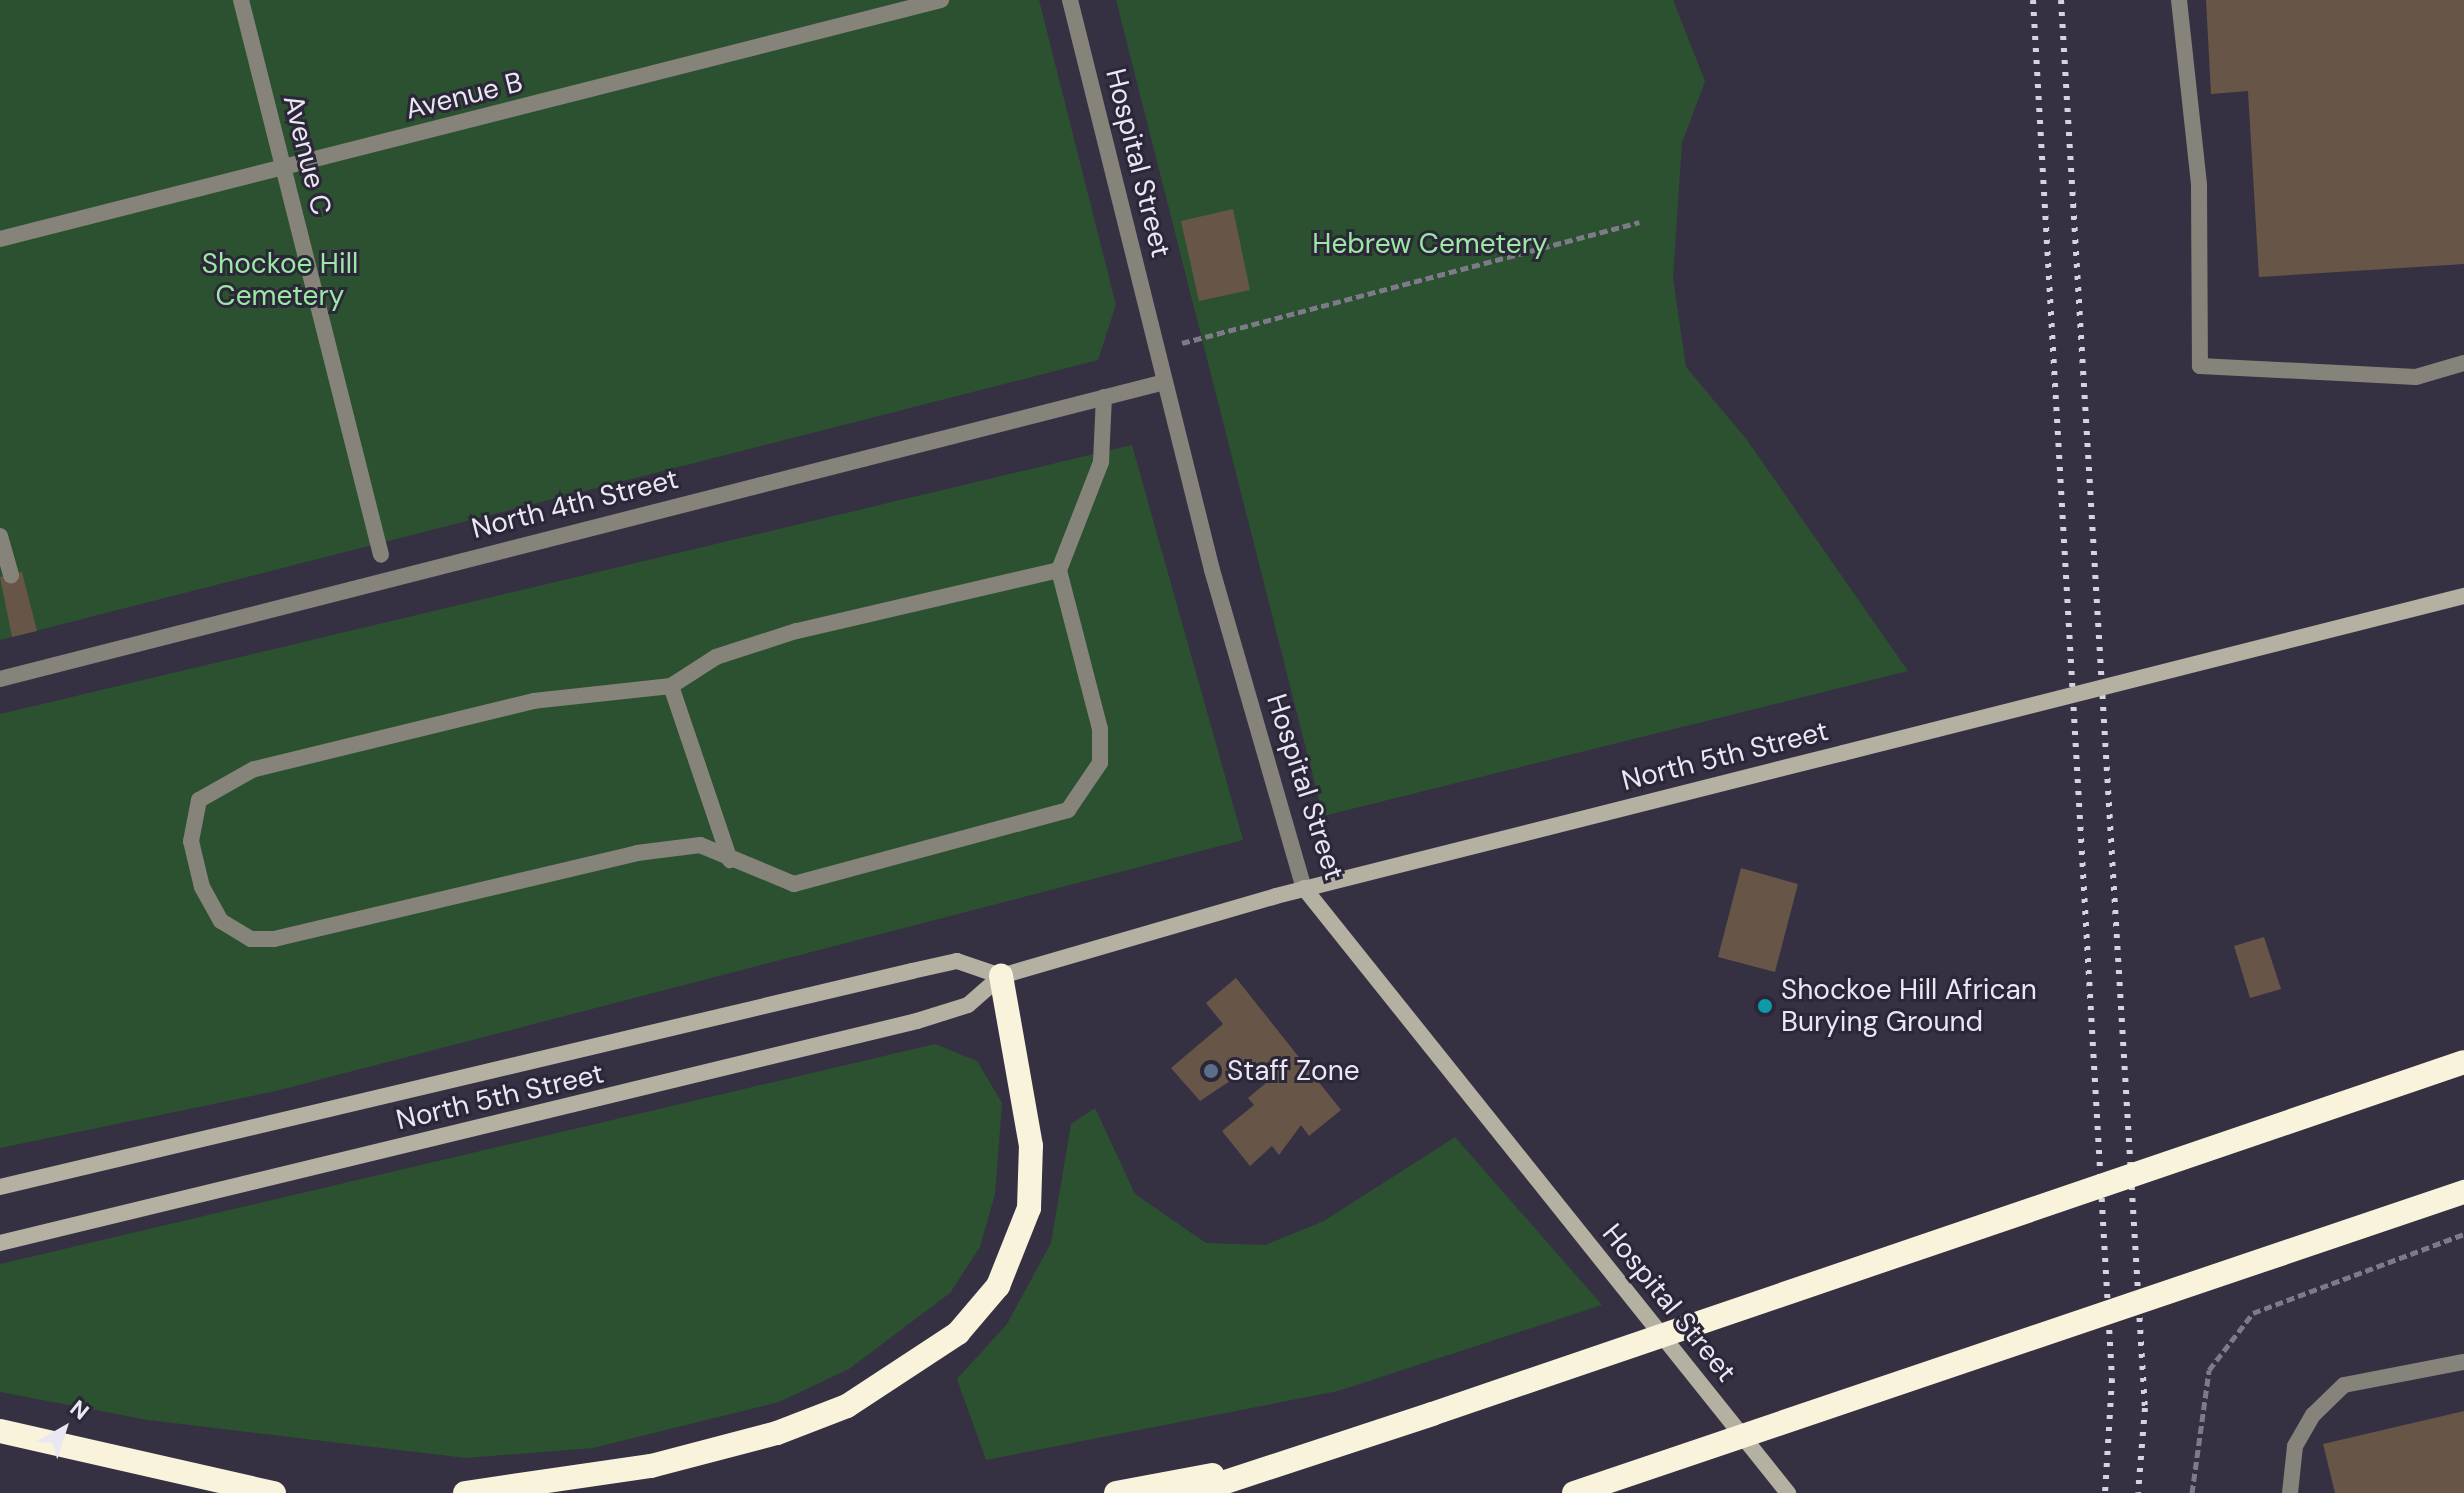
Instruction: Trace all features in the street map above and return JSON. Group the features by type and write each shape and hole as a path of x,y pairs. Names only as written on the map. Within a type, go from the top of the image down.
{"highway":[{"path":"465,1493 651,1466 777,1433 847,1406 958,1333 998,1286 1029,1208 1031,1146 1001,976"},
{"path":"1192,1493 2464,1062"},
{"path":"1574,1493 2464,1192"},
{"path":"0,1431 274,1493"},
{"path":"1116,1493 1282,1462"}],"main road":[{"name":"North 5th Street","path":"0,1243 917,1021 968,1005 1001,976 1304,888 2464,596"},
{"name":"Hospital Street","path":"1304,888 1788,1493"},
{"name":"North 5th Street","path":"0,1187 957,961 1001,976"}],"street":[{"name":"Avenue C","path":"241,0 381,555"},
{"name":"Avenue B","path":"0,239 941,0"},
{"name":"Hospital Street","path":"1070,0 1165,382 1304,888"},
{"path":"2179,0 2199,185 2200,366 2416,377 2464,363"},
{"name":"North 4th Street","path":"0,679 1165,382"},
{"path":"1059,570 796,631 716,657 671,686 534,701 254,769 199,800 191,841 202,887 221,921 251,939 274,939 637,853 700,845 794,884 1068,810 1100,763 1100,729 1059,570 1101,462 1104,397"},
{"path":"0,536 11,575"},
{"path":"671,686 730,860"},
{"path":"2290,1493 2295,1446 2344,1385 2464,1362"}],"path":[{"path":"1157,349 1639,222"},
{"path":"2192,1493 2209,1370 2253,1313 2464,1234"}],"green space":[{"name":"Shockoe Hill Cemetery","path":"0,0 1039,0 1116,305 1098,360 0,640"},
{"name":"Hebrew Cemetery","path":"1116,0 1673,0 1705,81 1682,143 1673,278 1686,367 1747,440 1908,671 1323,816"},
{"path":"1132,445 1243,840 276,1091 0,1148 0,714"},
{"path":"935,1044 977,1061 1002,1103 995,1194 980,1247 950,1293 849,1369 779,1402 593,1448 466,1458 148,1420 0,1392 0,1264"},
{"path":"1095,1108 1135,1194 1206,1243 1265,1245 1324,1221 1455,1137 1602,1305 1338,1391 986,1460 957,1379 1007,1324 1051,1243 1071,1124"}],"building":[{"path":"2206,0 2464,0 2464,264 2259,277 2248,91 2211,94"},
{"path":"1233,209 1250,290 1199,301 1181,221"},
{"path":"22,572 37,631 12,637 0,577"},
{"path":"1741,868 1798,884 1775,972 1718,957"},
{"path":"2264,937 2281,989 2250,998 2234,946"},
{"name":"Staff Zone","path":"1236,978 1341,1110 1309,1136 1301,1125 1279,1155 1272,1146 1250,1166 1222,1131 1254,1105 1248,1098 1266,1083 1251,1067 1200,1101 1171,1068 1223,1024 1206,1003"},
{"path":"2464,1411 2464,1493 2335,1493 2323,1444"}],"railway":[{"path":"2033,0 2112,1379 2105,1493"},
{"path":"2061,0 2145,1408 2138,1493"}],"place":[{"name":"Shockoe Hill African Burying Ground","path":"1765,1006"},
{"name":"Staff Zone","path":"1211,1071"}]}
